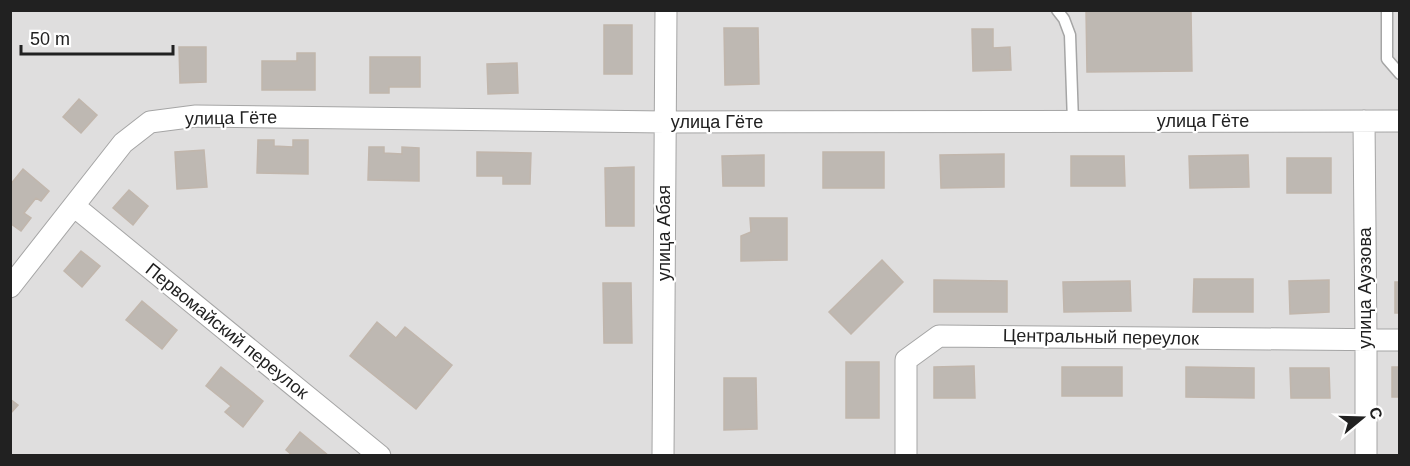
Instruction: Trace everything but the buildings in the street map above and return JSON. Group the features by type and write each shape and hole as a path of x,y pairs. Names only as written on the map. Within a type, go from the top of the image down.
{"street":[{"name":"улица Абая","path":"663,456 666,10"},
{"name":"улица Гёте","path":"10,287 123,143 150,122 196,116 665,122 1400,121"},
{"name":"улица Ауэзова","path":"1364,121 1366,456"},
{"name":"Первомайский переулок","path":"74,206 380,456"},
{"name":"Центральный переулок","path":"906,456 906,360 939,336 1400,340"}],"lane":[{"path":"1057,10 1064,19 1070,35 1073,122"},
{"path":"1387,10 1387,59 1400,74"}],"shaded area":[{"path":"11,11 1399,11 1399,455 11,455"}]}
